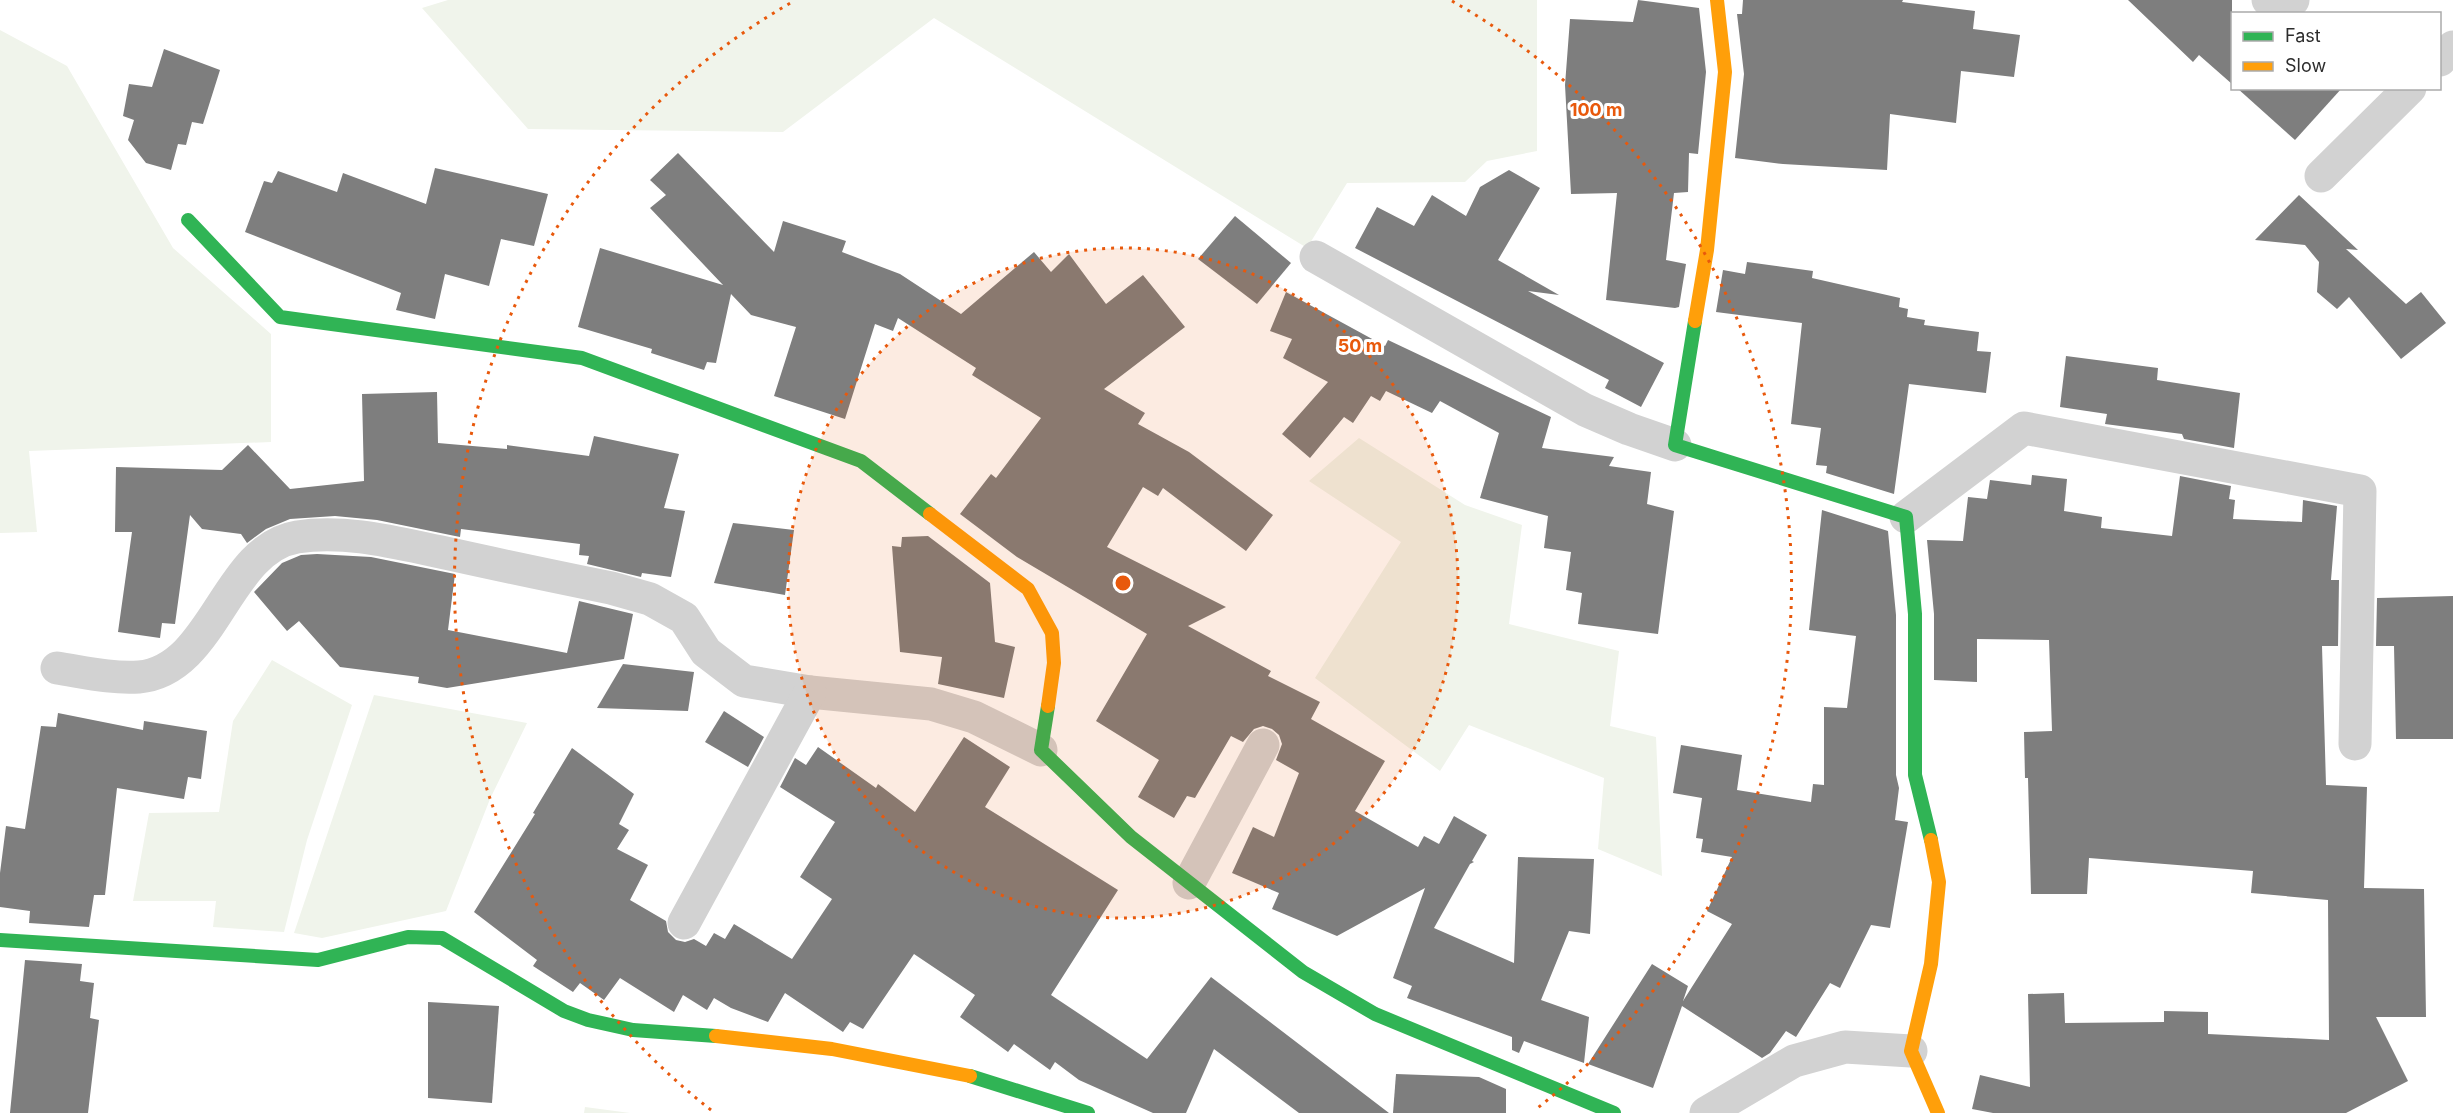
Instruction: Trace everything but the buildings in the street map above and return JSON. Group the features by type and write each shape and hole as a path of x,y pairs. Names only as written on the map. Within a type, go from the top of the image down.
{"street":[{"path":"1675,445 1707,250 1725,72 1717,0"},
{"path":"2268,0 2280,12 2293,0"},
{"path":"2441,58 2453,47"},
{"path":"2321,177 2408,90"},
{"path":"188,220 279,317 582,358 861,461 1028,589 1052,633 1054,663 1041,750"},
{"path":"1316,257 1585,410 1675,445 1906,517"},
{"path":"1906,517 2024,428 2360,491 2355,744"},
{"path":"1906,517 1915,614 1915,775 1924,806 1939,882 1931,964 1911,1051 1938,1113"},
{"path":"57,668 106,676 139,677 167,669 199,641 229,591 264,552 295,537 363,536 650,599 684,618 706,652 744,681 810,692 931,704 974,717 1041,750 1131,837 1303,972 1375,1014 1614,1113"},
{"path":"684,923 810,692"},
{"path":"1189,883 1263,745"},
{"path":"0,940 318,960 408,937 442,938 564,1011 585,1020 648,1034 744,1038 851,1053 958,1074 1088,1113"},
{"path":"1706,1113 1794,1061 1845,1047 1911,1051"}],"shaded area":[{"path":"448,0 1537,0 1537,151 1487,161 1465,182 1347,183 1307,248 934,18 783,132 528,129 422,8"},
{"path":"0,30 67,66 173,248 271,334 271,442 29,451 37,532 0,533"},
{"path":"1359,438 1465,505 1522,525 1509,624 1619,651 1610,726 1656,737 1662,876 1598,849 1604,778 1469,725 1440,771 1315,678 1401,542 1309,481"},
{"path":"272,660 352,705 307,840 284,932 213,927 216,901 133,901 149,813 219,812 233,721"},
{"path":"374,695 527,723 490,799 446,911 322,938 294,933"},
{"path":"585,1107 630,1113 584,1113"}],"traffic: fast":[{"path":"188,220 280,317 582,358 861,461 930,514"},
{"path":"1695,321 1675,445 1906,517 1915,614 1915,775 1931,840"},
{"path":"1048,706 1041,750 1131,837 1303,972 1375,1014 1614,1113"},
{"path":"0,940 318,960 408,937 442,938 564,1011 588,1020 633,1030 716,1036"},
{"path":"970,1076 1088,1113"}],"traffic: slow":[{"path":"1695,321 1707,250 1725,72 1717,0"},
{"path":"930,514 1028,589 1052,633 1054,663 1048,706"},
{"path":"1931,840 1939,882 1931,964 1911,1051 1938,1113"},
{"path":"716,1036 832,1049 970,1076"}]}
